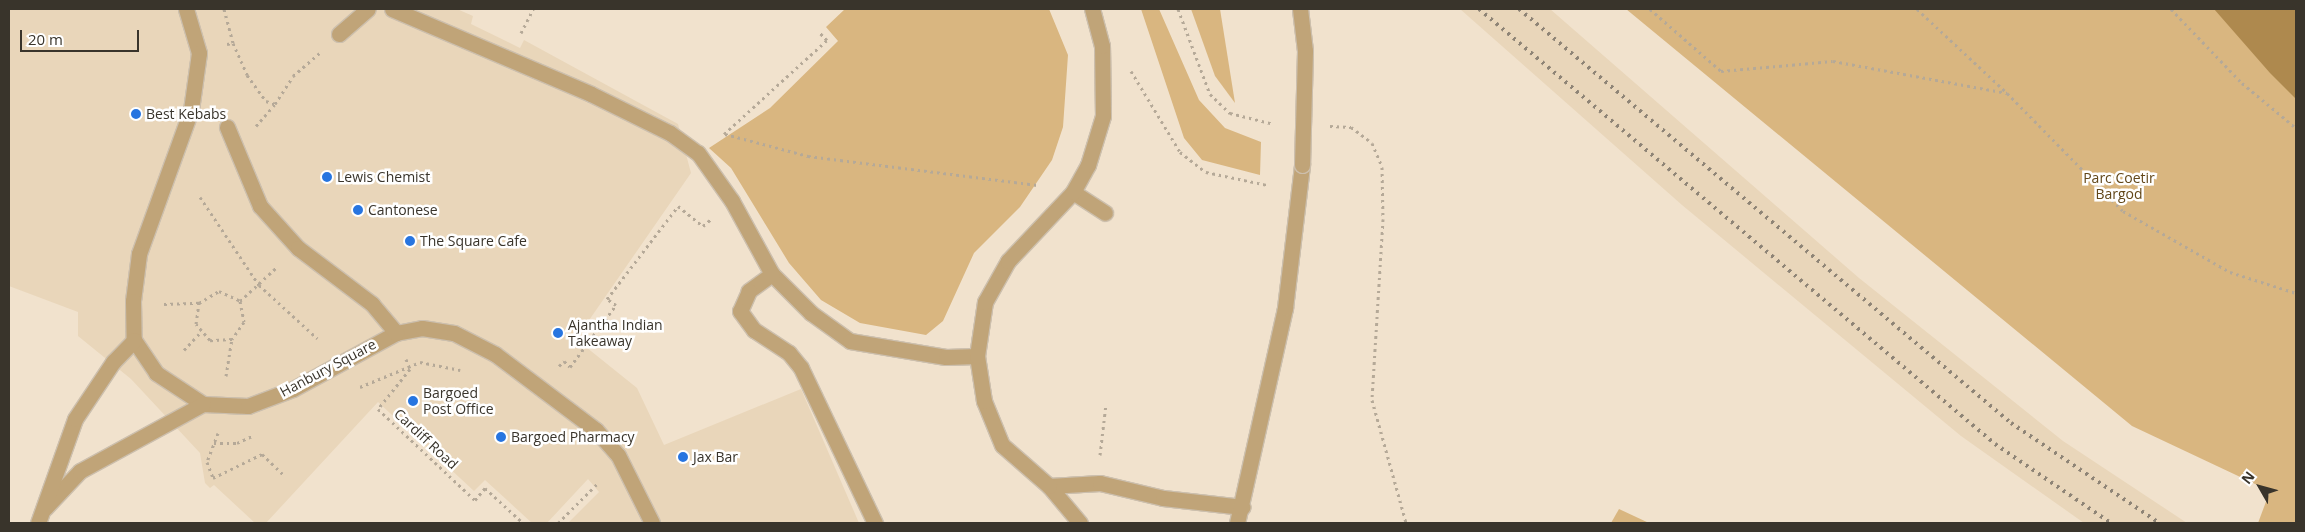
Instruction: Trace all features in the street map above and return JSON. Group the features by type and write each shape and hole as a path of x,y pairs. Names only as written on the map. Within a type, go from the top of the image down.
{"street":[{"path":"39,518 80,471 203,404 156,373 134,340 132,301 139,254 191,110 199,53 186,9"},
{"path":"340,34 368,9"},
{"path":"392,9 591,94 670,133 698,153 732,201 772,274 811,313 850,341 946,357 978,356"},
{"path":"1080,523 1049,486 1002,445 984,401 978,356 985,302 1008,261 1073,192 1088,165 1103,116 1102,65 1092,9"},
{"path":"1237,523 1285,308 1302,164 1306,51 1300,9"},
{"path":"227,127 260,206 298,248 372,304 396,333"},
{"path":"1073,192 1105,213"},
{"path":"772,274 749,291 740,311 754,330 789,353 801,368 818,395 874,523"},
{"name":"Hanbury Square","path":"203,404 248,406 293,389 396,333 422,328 454,333 495,354 542,386 596,430 621,460 652,523"},
{"path":"39,518 75,419 113,362 134,340"},
{"path":"1049,486 1092,483 1242,507"}],"path":[{"path":"224,9 233,43 247,75 266,101 275,104"},
{"path":"1178,9 1210,94 1230,113 1258,124 1286,125"},
{"path":"1650,9 1721,71 1833,61 2007,93"},
{"path":"1918,9 2007,93 2123,211 2230,272 2296,292"},
{"path":"2171,9 2242,83 2296,128"},
{"path":"698,153 724,134 827,40 820,32"},
{"path":"254,128 275,104 293,76 340,34"},
{"path":"219,47 233,43"},
{"path":"1102,65 1136,72 1180,152 1206,172 1267,185"},
{"path":"1323,126 1351,127 1372,143 1382,168 1383,219 1372,400 1406,523"},
{"path":"724,134 808,156 1073,192"},
{"path":"200,197 259,285 317,338"},
{"path":"542,386 564,361 570,367 616,306 607,299 678,206 703,226 732,201"},
{"path":"240,301 298,248"},
{"path":"164,304 199,303 219,291 240,301"},
{"path":"226,376 232,339 244,322 240,301"},
{"path":"199,303 196,324 210,340 232,339"},
{"path":"184,350 202,331"},
{"path":"396,333 410,370"},
{"path":"355,389 410,370 420,362 464,371"},
{"name":"Cardiff Road","path":"410,370 378,409 475,500 485,488 523,523"},
{"path":"228,404 207,462 213,478 262,454 283,474"},
{"path":"1092,483 1102,450 1106,404"},
{"path":"214,443 237,443 262,431"},
{"path":"558,523 621,460"}],"shaded area":[{"path":"9,9 457,9 473,16 471,24 520,48 524,40 678,124 691,173 576,339 637,388 664,445 801,389 859,523 568,523 599,492 588,479 547,523 532,523 485,480 474,491 378,402 266,523 255,523 214,485 210,488 205,483 200,453 131,379 78,336 78,312 9,286"},
{"path":"1460,9 1550,9 1859,278 2063,441 2187,523 2084,523 1961,436 1682,205"},
{"path":"2214,9 2296,9 2296,99 2270,73"}],"green space":[{"path":"845,9 1049,9 1068,55 1063,127 1052,160 1020,207 974,253 943,321 926,335 860,323 821,300 789,263 731,168 709,148 770,108 838,41 826,27"},
{"path":"1141,9 1159,9 1199,100 1225,128 1261,142 1260,175 1202,160 1184,138"},
{"path":"1191,9 1220,9 1235,103 1215,76"},
{"name":"Parc Coetir Bargod","path":"1626,9 2296,9 2296,523 2258,523 2270,491 2132,426"},
{"path":"1619,509 1649,523 1611,523"}],"railway":[{"path":"1479,9 1995,444 2111,523"},
{"path":"1519,9 2011,423 2159,523"}],"place":[{"name":"Best Kebabs","path":"136,114"},
{"name":"Lewis Chemist","path":"327,177"},
{"name":"Cantonese","path":"358,210"},
{"name":"The Square Cafe","path":"410,241"},
{"name":"Ajantha Indian Takeaway","path":"558,333"},
{"name":"Bargoed Post Office","path":"413,401"},
{"name":"Bargoed Pharmacy","path":"501,437"},
{"name":"Jax Bar","path":"683,457"}]}
